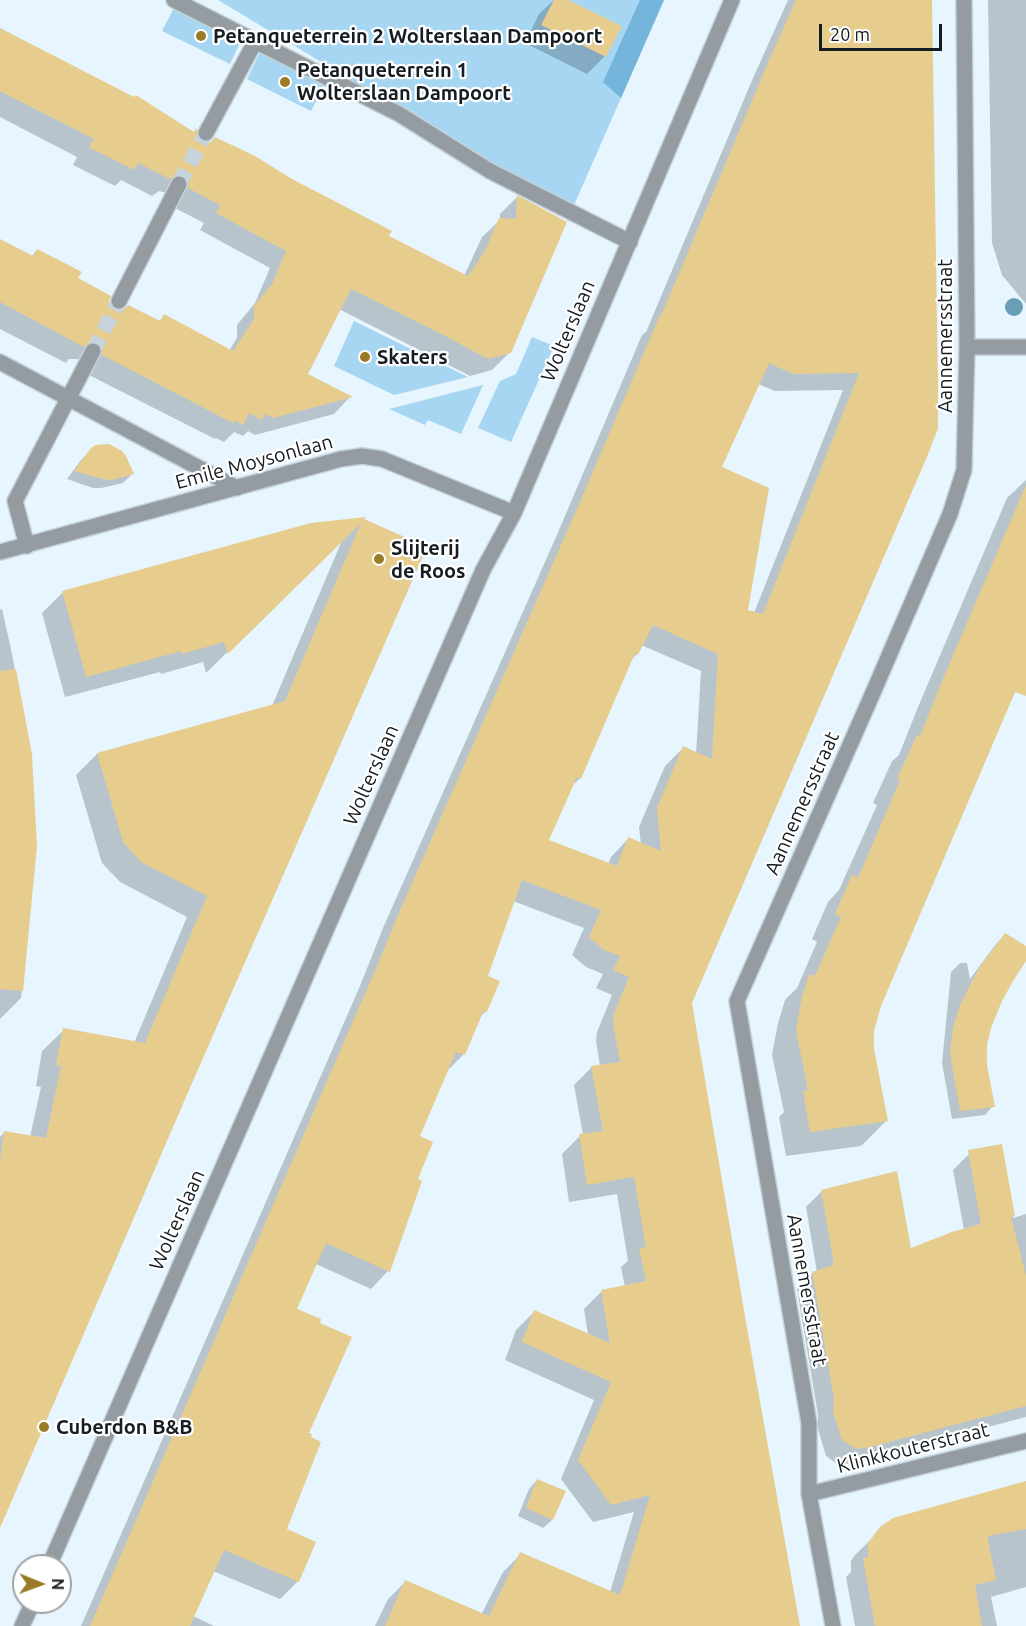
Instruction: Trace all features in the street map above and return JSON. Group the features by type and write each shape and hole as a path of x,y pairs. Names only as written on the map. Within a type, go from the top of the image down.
{"street":[{"path":"174,0 399,114 490,171 630,242"},
{"name":"Wolterslaan","path":"54,1554 483,570 514,513 732,0"},
{"name":"Aannemersstraat","path":"833,1626 809,1494 809,1423 737,1001 950,514 964,470 967,347 964,0"},
{"path":"206,133 255,42"},
{"path":"119,301 179,184"},
{"path":"967,347 1026,347"},
{"path":"27,546 15,501 93,351"},
{"path":"0,362 237,488"},
{"name":"Emile Moysonlaan","path":"0,552 341,459 362,456 382,459 514,513"},
{"name":"Klinkkouterstraat","path":"809,1494 1026,1441"}],"shaded area":[{"path":"218,0 664,0 571,212"},
{"path":"640,0 664,0 621,98 603,82"},
{"name":"Petanqueterrein 2 Wolterslaan Dampoort","path":"174,8 241,41 230,64 162,31"},
{"name":"Petanqueterrein 1 Wolterslaan Dampoort","path":"260,52 324,86 311,111 247,79"},
{"path":"354,321 468,377 394,395 334,366"},
{"path":"532,337 554,346 511,442 478,428 500,381 516,374"},
{"path":"483,385 461,434 428,420 425,425 389,409"}],"building":[{"path":"554,0 568,0 622,26 606,57 541,25"},
{"path":"796,0 932,0 938,428 692,1003 800,1626 385,1626 405,1580 489,1616 520,1552 620,1595 650,1495 611,1505 578,1460 611,1382 522,1342 534,1310 610,1343 601,1290 646,1281 639,1248 646,1247 634,1177 587,1185 579,1134 603,1131 591,1066 620,1062 613,1023 614,1013 629,977 613,970 620,956 604,950 589,937 601,910 522,880 488,976 500,981 487,1012 484,1010 465,1055 456,1052 420,1136 433,1142 418,1179 422,1181 390,1272 326,1243 297,1309 321,1319 320,1323 352,1337 309,1433 312,1434 311,1437 321,1442 287,1529 316,1542 299,1582 224,1550 190,1626 90,1626 661,316","holes":["769,363 793,374 859,373 763,614 748,610 769,488 722,467","653,625 718,654 712,759 683,746 657,808 661,851 628,837 617,866 549,840 577,777 581,779 635,653 638,655"]},
{"path":"0,28 134,97 136,95 194,132 196,128 197,138 202,142 211,142 215,137 255,156 292,179 392,231 389,236 468,276 485,251 499,218 516,219 517,195 567,222 511,353 488,359 351,289 308,374 353,397 273,418 265,414 262,420 249,413 243,425 234,420 233,423 102,355 101,346 97,342 88,343 84,347 0,302 0,239 33,256 37,249 82,272 78,278 111,296 109,301 115,310 124,309 128,305 160,321 164,314 233,351 254,319 254,306 272,284 286,251 216,213 220,205 188,188 189,183 184,176 178,174 170,179 138,163 134,170 89,147 94,139 0,91"},
{"path":"109,444 122,451 134,474 111,480 74,471 95,445"},
{"path":"1026,485 1026,696 1015,692 881,1006 874,1031 874,1049 888,1121 810,1132 803,1091 808,1090 796,1030 809,974 815,976 841,917 835,914 852,875 858,878 900,780 897,779 917,735 920,736"},
{"path":"366,517 364,519 427,547 0,1528 0,1161 4,1131 46,1138 61,1066 56,1065 63,1028 145,1043 207,896 141,862 123,842 97,753 285,701 361,523 228,654 224,642 181,654 181,651 86,677 62,591 311,523"},
{"path":"16,669 32,754 37,846 23,991 0,989 0,671"},
{"path":"1005,933 1026,946 1026,961 1002,1001 987,1045 987,1065 995,1107 960,1111 950,1053 953,1028 960,1005 979,968"},
{"path":"1002,1144 1015,1216 1011,1217 1026,1276 1026,1406 856,1449 842,1440 833,1412 834,1398 812,1272 834,1265 821,1190 897,1171 911,1248 952,1232 981,1224 968,1150"},
{"path":"537,1479 566,1491 553,1520 526,1508"},
{"path":"1026,1481 1026,1529 987,1536 996,1580 975,1585 982,1626 875,1626 863,1558 868,1557 868,1543 880,1527 893,1518"}],"tunnel":[{"path":"179,184 206,133"},
{"path":"93,351 119,301"}],"place":[{"name":"Petanqueterrein 2 Wolterslaan Dampoort","path":"201,36"},
{"name":"Petanqueterrein 1 Wolterslaan Dampoort","path":"285,82"},
{"name":"Skaters","path":"365,357"},
{"name":"Slijterij de Roos","path":"379,559"},
{"name":"Cuberdon B&B","path":"44,1427"}]}
